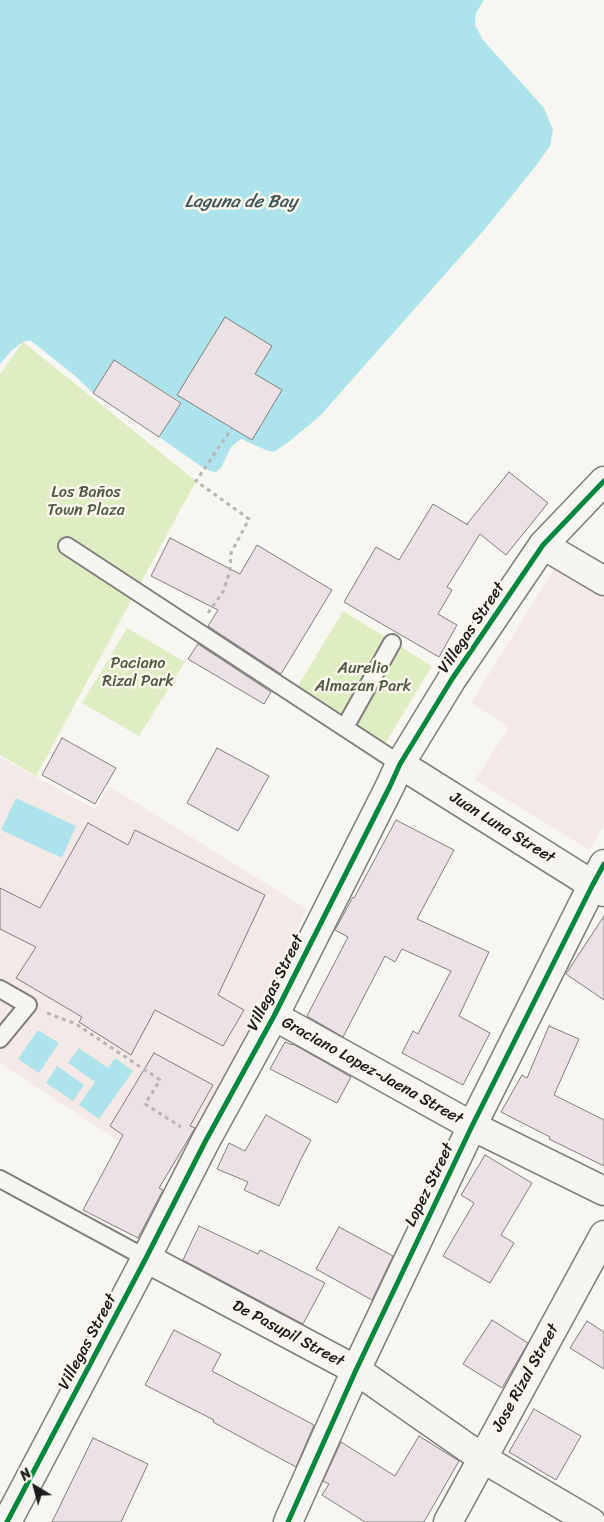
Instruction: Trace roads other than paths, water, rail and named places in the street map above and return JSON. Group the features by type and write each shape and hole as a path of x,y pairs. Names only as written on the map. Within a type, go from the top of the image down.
{"street":[{"name":"Villegas Street","path":"7,1522 205,1142 274,1016 400,764 452,679 542,545 604,481"},
{"path":"542,545 604,581"},
{"name":"Juan Luna Street","path":"400,764 600,881"},
{"name":"Lopez Street","path":"288,1522 356,1370 472,1126 600,881"},
{"name":"Graciano Lopez-Jaena Street","path":"274,1016 472,1126 604,1191"},
{"name":"Jose Rizal Street","path":"448,1522 604,1235"},
{"name":"De Pasupil Street","path":"146,1258 356,1370 482,1458 591,1522"}],"lane":[{"path":"67,546 400,764"},
{"path":"345,727 392,644"},
{"path":"0,989 28,1005 0,1039"},
{"name":"De Pasupil Street","path":"0,1179 146,1258"}],"water":[{"name":"Laguna de Bay","path":"0,0 484,0 476,13 475,25 483,40 544,108 553,130 550,146 485,229 320,416 274,452 241,439 231,447 221,468 216,472 210,471 159,437 181,402 114,360 93,393 74,375 30,340 23,342 12,350 0,364"},
{"path":"16,798 76,826 62,858 1,830"},
{"path":"38,1030 59,1043 39,1073 18,1059"},
{"path":"79,1048 108,1068 115,1058 133,1071 99,1119 79,1105 95,1082 68,1063"},
{"path":"57,1066 84,1085 73,1101 46,1083"}],"park label":[{"name":"Los Baños Town Plaza","path":"86,502"},
{"name":"Paciano Rizal Park","path":"138,673"},
{"name":"Aurelio Almazan Park","path":"363,678"}]}
